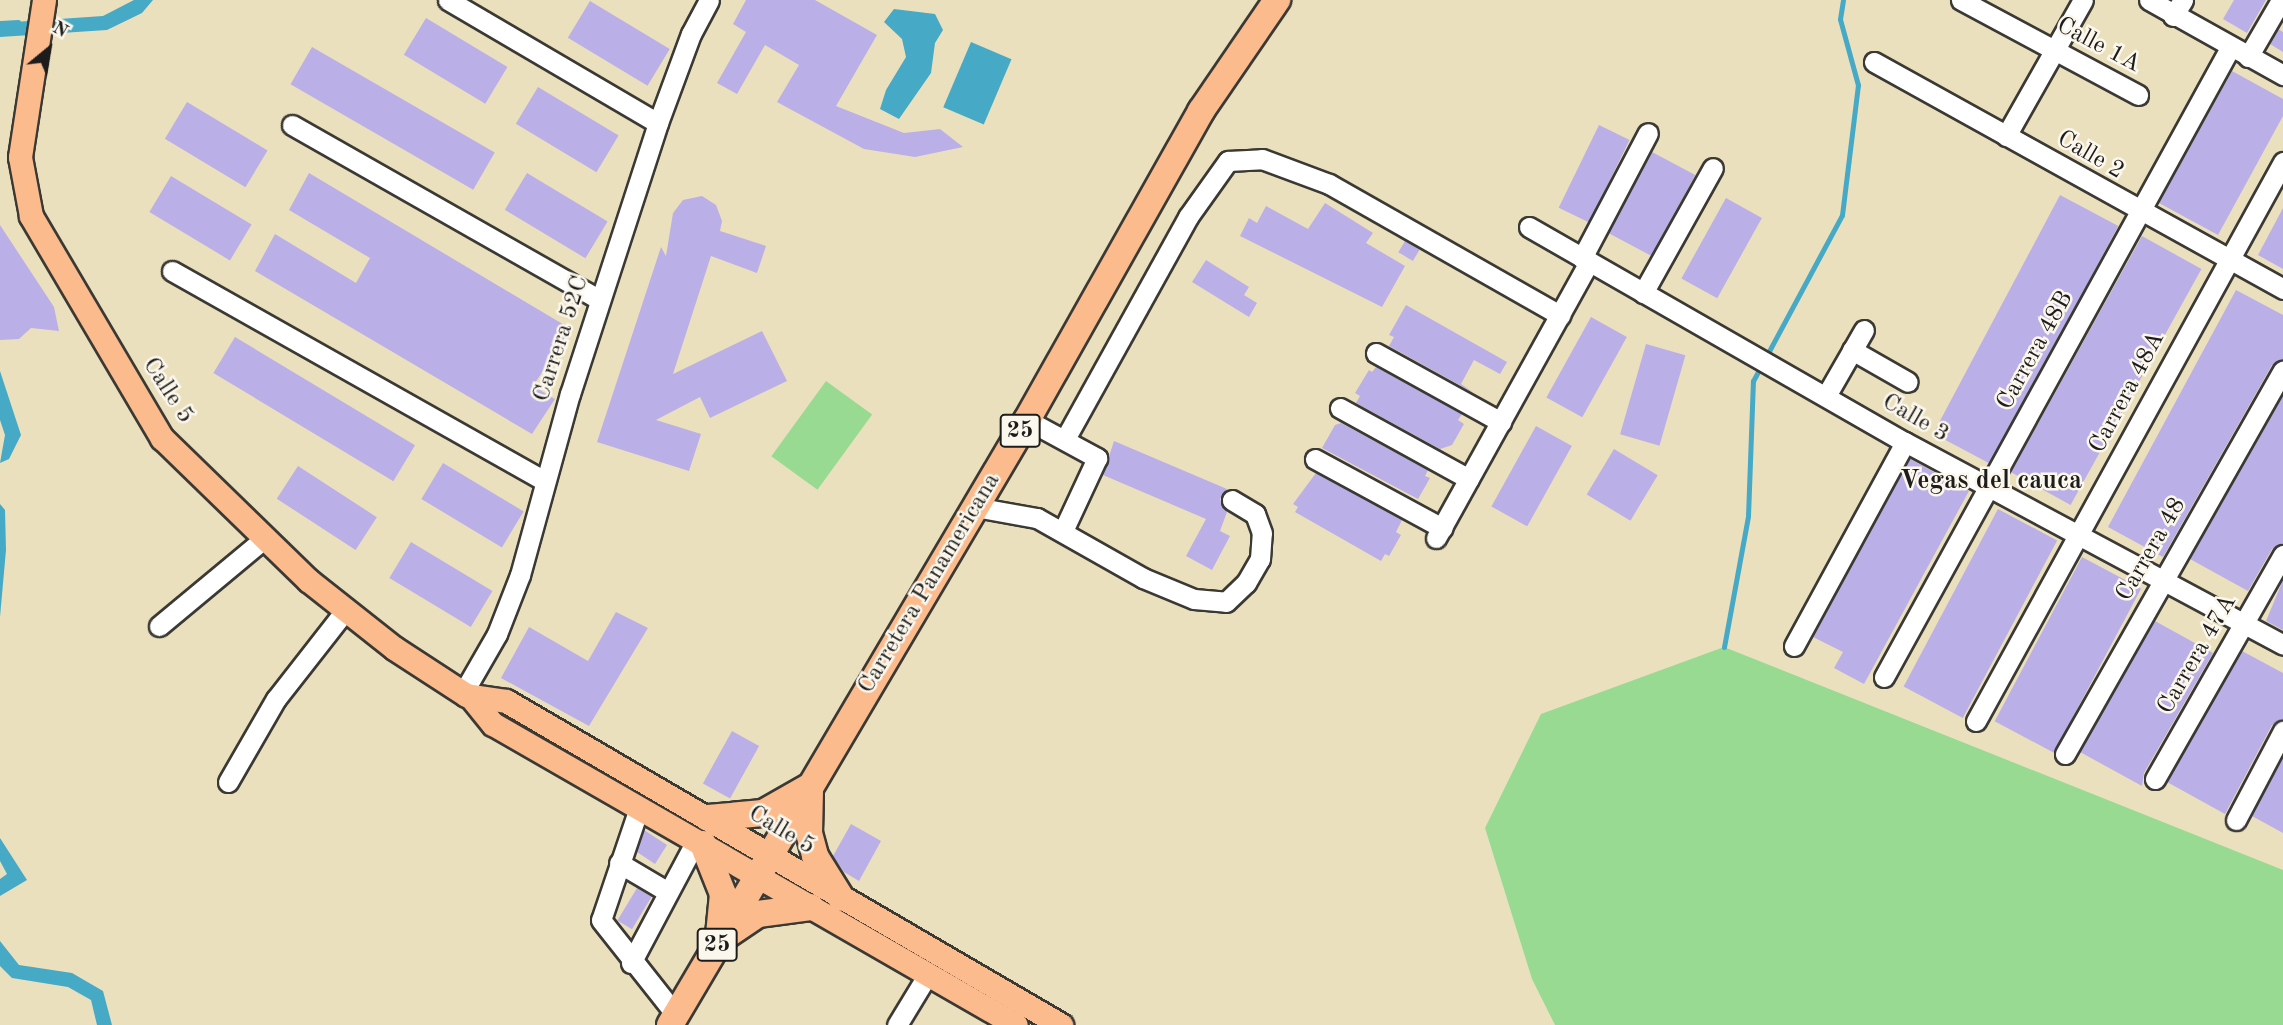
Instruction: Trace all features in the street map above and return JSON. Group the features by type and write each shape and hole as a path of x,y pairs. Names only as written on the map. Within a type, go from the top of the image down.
{"highway":[{"name":"Carretera Panamericana","path":"673,1020 1027,420 1201,111 1277,0"},
{"path":"716,947 723,894 702,835 764,813 811,785"},
{"path":"811,785 809,833 826,878 841,898"},
{"path":"716,947 735,928 758,914 811,907"}],"main road":[{"name":"Calle 5","path":"44,0 36,37 20,157 31,216 162,438 344,612 467,695 493,724 639,808 841,898 1061,1025"},
{"name":"Calle 5","path":"467,695 506,701 702,835"},
{"name":"Calle 5","path":"764,865 811,907 1016,1025"}],"street":[{"path":"448,0 658,123"},
{"name":"Carrera 52C","path":"467,695 497,634 520,575 544,481 658,123 691,34 709,0"},
{"name":"Calle 1A","path":"1961,0 2138,95"},
{"path":"2006,136 2083,0"},
{"path":"2150,0 2178,8 2239,52 2283,75"},
{"name":"Carrera 48B","path":"1884,677 2140,212 2239,52 2281,0"},
{"name":"Calle 2","path":"1874,62 2283,289"},
{"path":"292,125 600,300"},
{"path":"1315,459 1439,533 1560,315 1648,133"},
{"path":"1065,439 1188,217 1228,161 1262,159 1329,184 1560,315"},
{"name":"Carrera 48A","path":"1976,721 2283,162"},
{"path":"1643,293 1713,168"},
{"name":"Calle 3","path":"1529,227 1905,442 2079,537 2163,578 2283,645"},
{"path":"172,271 544,481"},
{"path":"1826,396 1864,330"},
{"path":"1852,350 1908,382"},
{"path":"1376,353 1501,422"},
{"name":"Carrera 48","path":"2064,754 2283,371"},
{"path":"1340,408 1469,479"},
{"path":"1027,420 1097,458 1063,531"},
{"path":"1794,646 1905,442"},
{"path":"975,507 1037,518 1143,578 1194,599 1226,602 1246,583 1260,559 1262,533 1255,514 1232,500"},
{"path":"159,626 265,538"},
{"name":"Carrera 47A","path":"2155,779 2283,555"},
{"path":"228,782 276,699 344,612"},
{"path":"2236,820 2283,732"},
{"path":"639,808 601,920 673,1020"},
{"path":"632,962 668,892 702,835"},
{"path":"619,863 668,892"},
{"path":"897,1025 928,974"}],"green space":[{"path":"826,381 872,415 817,490 771,456"},
{"path":"1724,647 2283,870 2283,1025 1555,1025 1532,979 1485,828 1541,714"}],"water":[{"path":"134,0 153,0 142,13 107,30 0,37 0,23 103,16"},
{"path":"894,9 935,14 943,30 935,43 931,73 899,119 880,109 886,90 906,57 902,39 884,22"},
{"path":"971,42 1012,59 984,125 943,107"},
{"path":"0,371 21,435 9,459 0,463 5,435 0,420"},
{"path":"0,504 5,510 6,550 0,617"},
{"path":"0,838 27,880 0,896 0,879 7,874 0,861"},
{"path":"0,941 19,965 72,973 103,991 112,1025 97,1025 91,1000 68,987 12,978 0,966"}],"building":[{"path":"746,0 815,0 877,35 836,106 904,133 940,129 963,147 915,157 864,149 777,102 799,65 765,45 737,94 717,83 746,32 733,24"},
{"path":"2234,0 2266,0 2247,33 2223,19"},
{"path":"590,1 670,49 648,86 568,38"},
{"path":"426,18 507,67 485,104 404,55"},
{"path":"2278,29 2283,32 2283,52 2270,44"},
{"path":"312,47 495,152 473,190 290,84"},
{"path":"2232,71 2283,99 2283,116 2218,235 2159,203"},
{"path":"538,87 619,135 596,172 516,124"},
{"path":"187,102 268,150 245,187 165,139"},
{"path":"1599,125 1630,140 1589,223 1559,208"},
{"path":"1652,152 1695,175 1652,256 1609,233"},
{"path":"309,173 571,329 533,386 555,399 532,434 255,271 275,234 356,283 370,258 289,210"},
{"path":"527,173 608,221 585,258 505,210"},
{"path":"171,176 252,224 230,260 149,212"},
{"path":"2060,195 2118,226 1992,464 1933,433"},
{"path":"702,196 716,205 722,221 720,231 766,246 757,273 711,256 673,374 762,331 787,381 710,418 700,397 656,420 701,434 689,471 597,442 661,247 666,256 673,213 683,200"},
{"path":"1726,198 1762,218 1717,298 1681,278"},
{"path":"1325,203 1373,233 1366,243 1405,266 1382,307 1240,236 1249,218 1257,223 1266,206 1308,229"},
{"path":"2283,208 2283,269 2258,255"},
{"path":"0,225 54,307 59,331 31,328 19,339 0,340"},
{"path":"2142,236 2201,269 2071,505 2011,472"},
{"path":"1405,241 1420,250 1413,261 1398,252"},
{"path":"1206,260 1249,287 1244,295 1257,303 1249,317 1192,282"},
{"path":"2236,290 2283,315 2283,359 2272,365 2163,557 2108,527"},
{"path":"1406,305 1507,362 1500,374 1474,360 1461,384 1474,393 1389,346 1394,337 1389,335"},
{"path":"1591,317 1627,337 1582,417 1546,397"},
{"path":"235,337 415,445 393,481 213,373"},
{"path":"1646,344 1685,355 1660,446 1620,434"},
{"path":"1376,367 1462,414 1458,420 1464,424 1452,445 1440,449 1356,403 1360,396 1355,393 1369,370 1372,372"},
{"path":"2283,396 2283,543 2272,549 2248,591 2190,559"},
{"path":"1341,423 1428,470 1425,476 1430,478 1418,499 1322,448 1335,425"},
{"path":"1536,426 1572,446 1527,526 1491,506"},
{"path":"1114,441 1227,489 1220,499 1227,512 1220,531 1230,536 1212,570 1186,556 1206,519 1103,475"},
{"path":"1614,449 1658,475 1630,521 1587,494"},
{"path":"1910,459 1969,491 1864,684 1834,668 1843,652 1813,637"},
{"path":"443,463 524,511 502,547 421,499"},
{"path":"298,466 377,517 356,550 277,499"},
{"path":"1316,473 1402,520 1396,532 1401,535 1389,556 1385,554 1381,561 1295,512 1298,507 1293,504"},
{"path":"1998,509 2057,540 1963,718 1904,686"},
{"path":"411,542 492,591 471,627 389,578"},
{"path":"2082,557 2141,588 2054,753 1995,721"},
{"path":"2283,580 2283,630 2266,621"},
{"path":"616,612 648,628 589,726 501,678 529,627 588,661"},
{"path":"2155,621 2213,653 2144,773 2142,786 2080,752"},
{"path":"2242,651 2283,673 2283,719 2272,725 2225,814 2167,782"},
{"path":"732,731 759,746 730,799 703,783"},
{"path":"2283,757 2283,833 2252,816"},
{"path":"851,824 881,841 859,881 844,872 833,856"},
{"path":"644,830 667,845 655,864 637,852"},
{"path":"637,888 652,897 632,929 617,921"}],"waterway":[{"path":"1724,647 1748,516 1753,381 1842,215 1858,85 1840,19 1843,0"},
{"path":"0,23 18,22"}],"district":[{"name":"Vegas del cauca","path":"1991,482"}]}
